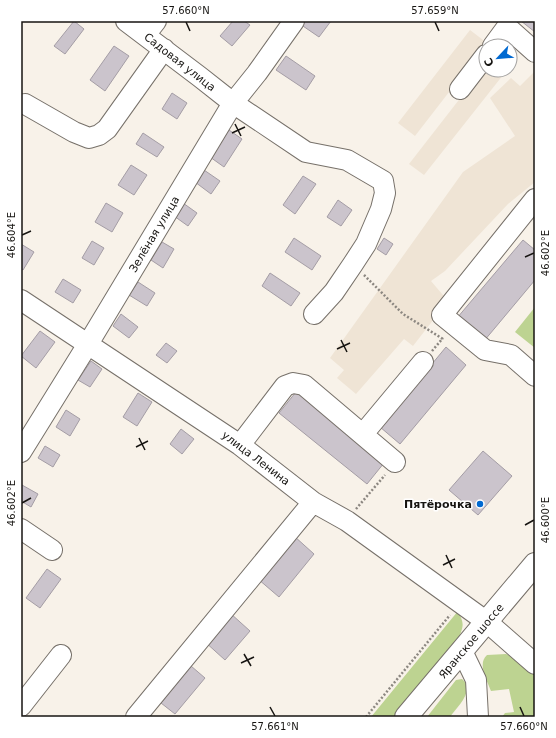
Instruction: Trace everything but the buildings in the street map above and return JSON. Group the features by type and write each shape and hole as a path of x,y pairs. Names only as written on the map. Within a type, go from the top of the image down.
{"main road":[{"name":"Яранское шоссе","path":"406,717 535,564"}],"street":[{"name":"Садовая улица","path":"126,21 151,28 164,49 232,103 306,152 347,160 383,181 385,193 381,209 366,244 354,264"},
{"name":"Зелёная улица","path":"21,452 88,344 232,103 257,73 294,21"},
{"path":"497,38 503,24 535,52"},
{"path":"25,104 74,132 89,138 99,135 107,129 164,49"},
{"path":"460,89 478,65"},
{"path":"535,199 442,315 448,332 485,350 510,355 535,376"},
{"path":"314,314 334,292 354,264"},
{"name":"улица Ленина","path":"21,300 240,445 313,502 347,521 487,622 535,664"},
{"path":"363,434 423,362"},
{"path":"240,445 285,386 293,383 304,385 395,462"},
{"path":"136,717 313,502"},
{"path":"21,529 52,550"},
{"path":"462,651 476,680 478,717"},
{"path":"21,706 61,655"}],"path":[{"path":"354,264 403,314 448,332 423,362"},
{"path":"347,521 395,462"},
{"path":"366,717 460,602"}],"shaded area":[{"path":"470,30 480,38 478,38 478,55 415,136 398,123"},
{"path":"535,71 535,182 508,204 445,271 431,281 448,301 413,346 404,339 356,394 337,378 344,370 330,358 463,172 515,136 490,98 511,78 520,86"},
{"path":"478,75 478,78 501,78 424,175 409,164"}],"green space":[{"path":"535,307 535,348 515,332"},
{"path":"458,611 463,624 459,638 394,717 371,717"},
{"path":"506,654 517,659 535,674 535,717 502,717 505,713 514,712 509,689 491,691 484,672 483,663 487,655"},
{"path":"462,679 466,683 466,693 461,703 450,717 427,717 456,680"}],"place":[{"name":"Пятёрочка","path":"480,504"}]}
